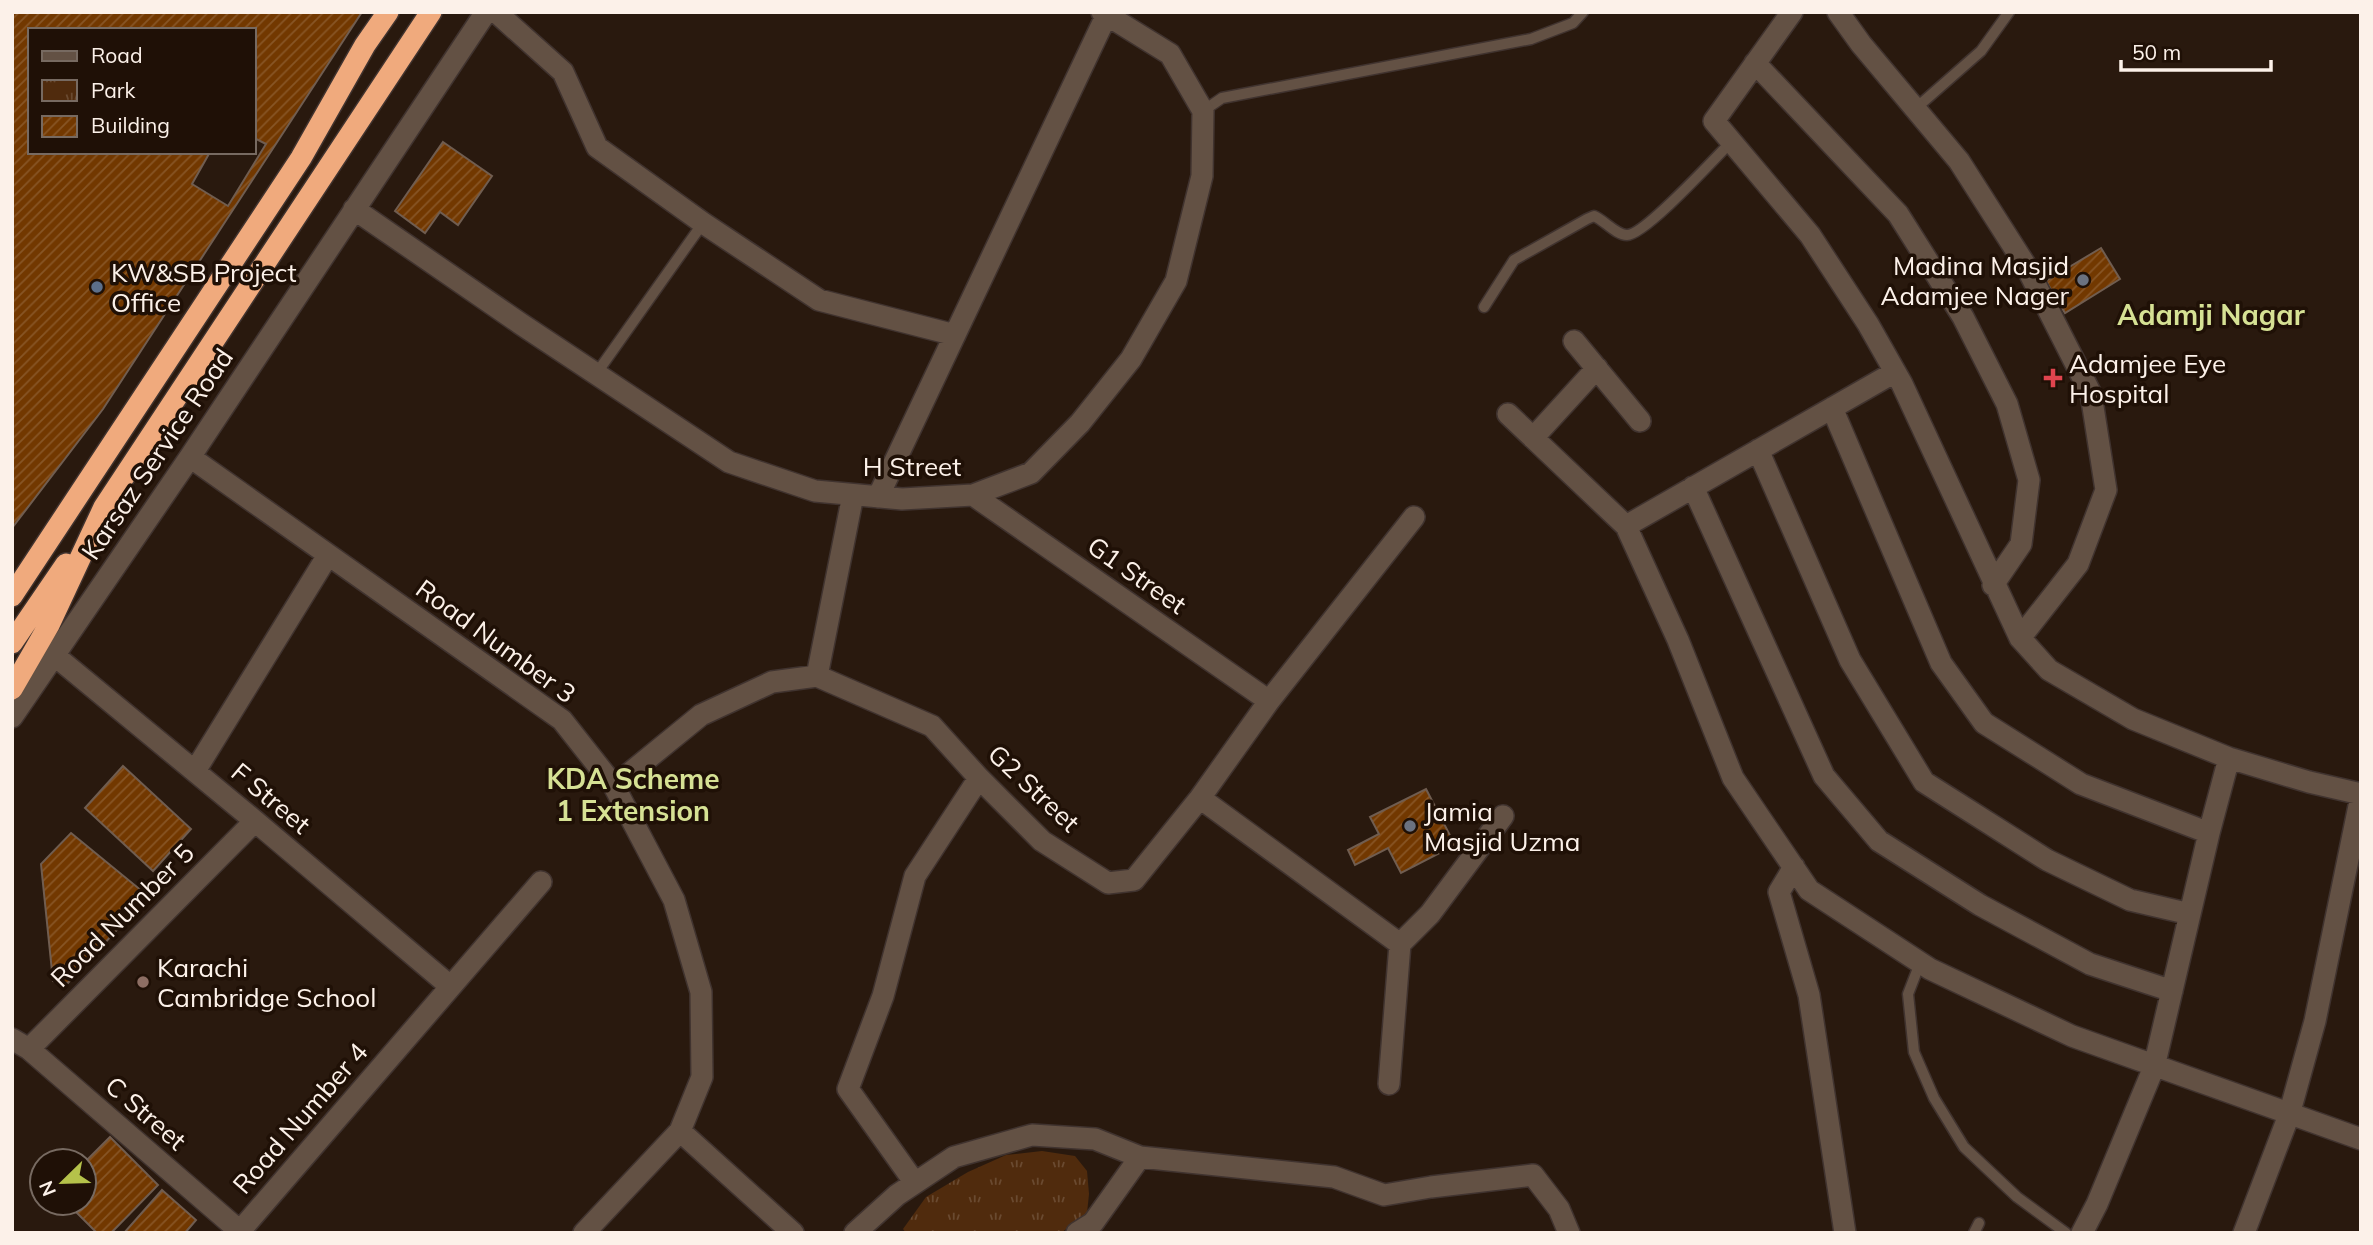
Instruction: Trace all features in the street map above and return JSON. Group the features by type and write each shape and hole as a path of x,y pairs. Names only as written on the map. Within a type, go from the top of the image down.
{"highway":[{"path":"15,590 301,158 388,12"},
{"path":"12,643 431,12"},
{"path":"12,689 49,625 104,507"}],"street":[{"name":"Karsaz Service Road","path":"12,717 190,457 486,12"},
{"path":"496,12 563,72 597,147 703,223 819,300 955,335"},
{"path":"1793,12 1714,121 1810,235 1868,324 1895,372 2020,638 2049,670 2133,719 2229,758 2361,795 2315,1021 2289,1115 2245,1233"},
{"path":"1838,12 1959,161 2026,266 2091,394 2106,490 2078,564 2020,638"},
{"path":"878,497 1106,13 1170,54 1203,111"},
{"path":"1755,63 1898,214 1963,317 2007,404 2029,480 2021,544 1993,585"},
{"name":"H Street","path":"354,209 729,462 815,491 902,499 973,495 1031,473 1080,424 1131,359 1176,281 1202,176 1203,111"},
{"path":"1574,341 1640,421"},
{"path":"1533,438 1597,368"},
{"path":"1626,526 1895,372"},
{"path":"1832,408 1941,663 1984,723 2081,784 2208,834"},
{"path":"1508,414 1626,526 1678,640 1733,778 1809,890 1920,963 2071,1037 2361,1139"},
{"path":"1758,450 1850,660 1924,782 2047,860 2130,900 2190,914"},
{"name":"Road Number 3","path":"190,457 562,720 614,786 674,900 701,992 702,1077 680,1131 584,1233"},
{"path":"1693,487 1824,776 1879,841 1980,905 2090,964 2172,991"},
{"path":"614,786 701,715 772,682 817,676 853,495"},
{"name":"G1 Street","path":"973,495 1269,701"},
{"name":"G2 Street","path":"817,676 932,726 1042,841 1108,883 1134,880 1200,798 1269,701 1414,517"},
{"path":"195,771 328,555"},
{"name":"F Street","path":"54,655 450,986"},
{"path":"2082,1233 2097,1204 2154,1067 2208,834 2229,758"},
{"path":"915,1183 848,1089 883,996 915,876 979,778"},
{"path":"1200,798 1400,944"},
{"path":"1389,1084 1400,944 1430,914 1503,816"},
{"name":"Road Number 5","path":"20,1044 255,821"},
{"path":"1794,867 1779,892 1809,995 1844,1233"},
{"name":"Road Number 4","path":"241,1232 541,882"},
{"name":"C Street","path":"20,1044 241,1232"},
{"path":"680,1131 793,1233"},
{"path":"855,1233 897,1195 954,1157 1032,1135 1096,1139 1140,1157 1334,1177 1384,1195 1533,1175 1559,1209 1569,1233"},
{"path":"1077,1233 1093,1223 1140,1157"}],"lane":[{"path":"1203,111 1222,98 1531,39 1573,23 1583,12"},
{"path":"1915,109 1981,51 2009,12"},
{"path":"1484,307 1514,260 1594,216 1619,233 1627,235 1635,232 1664,209 1731,142"},
{"path":"596,374 703,223"},
{"path":"1920,963 1908,994 1914,1052 1934,1098 1964,1147 2017,1197 2066,1233"}],"green space":[{"path":"1042,1151 1075,1156 1087,1171 1087,1213 1061,1233 906,1233 903,1229 926,1197 968,1172 1006,1155"}],"building":[{"name":"KW&SB Project Office","path":"12,12 362,12 103,409 12,528"},
{"path":"256,139 266,144 228,206 192,184 209,154 256,154"},
{"path":"443,142 492,176 458,225 440,212 425,233 395,211"},
{"name":"Madina Masjid Adamjee Nager","path":"2101,248 2120,279 2065,313 2046,281"},
{"path":"123,766 191,829 153,871 85,808"},
{"name":"Jamia Masjid Uzma","path":"1426,789 1455,845 1401,873 1388,848 1355,865 1348,850 1379,834 1370,817"},
{"path":"71,833 148,896 68,983 53,981 41,864"},
{"path":"110,1137 158,1185 111,1233 97,1233 81,1217 98,1217 98,1149"},
{"path":"162,1190 196,1220 185,1233 124,1233"}],"place":[{"name":"Madina Masjid Adamjee Nager","path":"2083,280"},
{"name":"KW&SB Project Office","path":"97,287"},
{"name":"Adamjee Eye Hospital","path":"2053,378"},
{"name":"Jamia Masjid Uzma","path":"1410,826"},
{"name":"Karachi Cambridge School","path":"143,982"}],"district":[{"name":"Adamji Nagar","path":"2211,314"},
{"name":"KDA Scheme 1 Extension","path":"633,794"}]}
